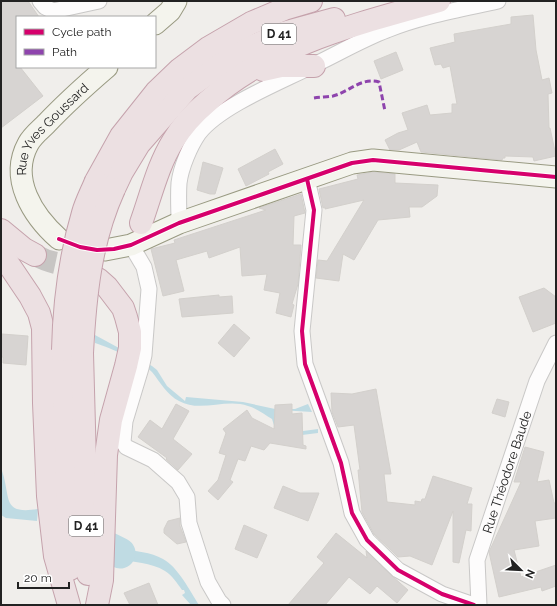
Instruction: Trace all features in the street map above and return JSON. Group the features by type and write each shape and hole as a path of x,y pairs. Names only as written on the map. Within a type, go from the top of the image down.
{"highway":[{"name":"D 41","path":"70,605 72,352 85,301 92,255 100,223 105,185 121,136 156,92 180,69 208,48 251,23 284,9 311,1"},
{"name":"D 41","path":"105,185 122,172 139,144 187,89 223,63 253,46 277,35 399,1"},
{"path":"141,223 163,159 173,140 199,109 239,77 255,66 300,45 354,25 439,1"},
{"path":"239,77 281,66 314,66"},
{"path":"1,230 24,249 35,255"},
{"path":"1,253 30,296 39,313 43,328 44,403 48,496 55,556 70,605"},
{"path":"97,605 102,580 106,449 112,420 135,359 130,332 123,308 107,286 98,279"},
{"name":"D 41","path":"72,352 85,498 90,605"}],"street":[{"path":"42,4 53,11 99,1"},
{"path":"156,23 170,11 176,1"},
{"path":"179,223 179,183 181,174 191,148 203,129 217,116 243,100 387,30 442,13 498,1"},
{"name":"Rue Yves Goussard","path":"59,239 43,224 29,203 21,172 22,161 32,138 56,113 106,68"},
{"path":"105,250 131,245 179,223 352,163 373,160 556,177"},
{"path":"307,179 314,210 302,331 306,364 341,463 352,513 367,540 398,570 442,594 474,605"},
{"path":"131,245 144,267 149,289 135,359 123,442 126,447 153,460 178,482 187,497 189,523 208,582 223,605"},
{"name":"Rue Théodore Baude","path":"479,605 478,560 537,381 556,343"}],"water":[{"path":"95,335 152,366 157,370 167,386 185,401 186,397 243,402 275,409 295,409 308,404 312,412 280,410 281,434 318,429 318,433 278,438 272,419 251,407 240,404 196,406 179,401 167,392 152,372 147,368 125,355 95,343"},
{"path":"1,468 9,502 12,506 18,509 38,509 37,521 6,518 1,515"},
{"path":"121,549 143,552 163,559 174,568 199,605 191,605 182,595 185,593 184,590 182,590 168,573 160,568 118,558"}],"building":[{"path":"1,1 28,1 38,16 16,16 16,68 21,68 43,96 1,128"},
{"path":"533,15 536,50 542,80 549,78 552,93 548,94 549,128 556,156 534,161 533,157 505,156 502,160 421,152 417,142 399,150 390,150 385,140 398,133 408,130 402,113 427,105 430,115 452,113 452,104 457,104 450,66 443,68 441,64 435,65 430,48 455,42 454,34 511,24 511,17"},
{"path":"396,52 403,70 381,79 374,61"},
{"path":"275,149 283,164 268,172 269,174 246,186 238,169"},
{"path":"203,162 223,168 215,194 197,190"},
{"path":"373,172 395,174 395,183 438,185 437,196 422,207 409,207 410,217 378,220 354,260 343,254 339,281 316,278 318,260 327,261 364,200 325,209 325,207 323,208 319,189 358,179 357,175"},
{"path":"301,194 305,213 294,216 293,245 301,245 298,284 292,304 294,305 291,317 276,313 280,293 264,290 267,274 242,276 240,247 209,258 207,251 176,260 184,291 163,296 151,249 175,243 174,240 266,210 259,208"},
{"path":"544,288 556,297 556,323 533,332 519,297"},
{"path":"219,295 219,297 232,296 233,313 182,317 179,299"},
{"path":"234,324 250,338 234,357 218,343"},
{"path":"2,334 28,336 26,365 3,363 3,357 1,357"},
{"path":"376,389 391,474 384,474 387,502 415,505 415,501 421,502 422,499 425,499 433,476 472,488 467,504 472,504 471,531 466,530 459,563 453,562 453,511 432,565 410,556 398,557 374,534 362,512 358,470 360,470 354,425 338,427 332,412 331,393 352,394"},
{"path":"497,399 509,402 505,417 492,413"},
{"path":"176,404 189,411 173,439 192,454 178,470 166,459 167,458 138,437 150,420 162,429"},
{"path":"292,404 292,414 302,413 303,445 306,446 306,449 270,443 264,450 251,446 245,461 238,459 230,480 233,482 218,500 208,491 218,480 226,455 219,453 226,433 223,429 247,410 252,418 274,429 275,405"},
{"path":"525,447 544,452 537,482 549,480 554,503 556,503 556,518 535,521 539,546 514,550 521,577 556,565 556,586 542,591 541,587 499,597 489,552 521,482 514,482"},
{"path":"283,486 300,493 319,493 308,521 274,508"},
{"path":"180,518 180,526 186,542 177,544 164,533 164,529 168,521"},
{"path":"244,525 267,535 257,558 235,549"},
{"path":"336,533 367,558 366,551 408,590 397,603 377,586 370,594 349,577 325,605 288,605 324,563 317,557"},
{"path":"149,583 158,605 130,605 124,593"}],"waterway":[{"path":"110,548 120,553"}],"tunnel":[{"path":"35,255 48,261 61,264 90,263"}],"marked path":[{"path":"314,98 333,96 361,83 373,81 379,82 385,111"}],"cycle path":[{"path":"59,239 80,247 97,250 114,249 131,245 179,223 352,163 373,160 556,177"},
{"path":"307,179 314,210 302,331 305,364 341,463 352,513 367,540 398,570 442,594 474,605"}]}
